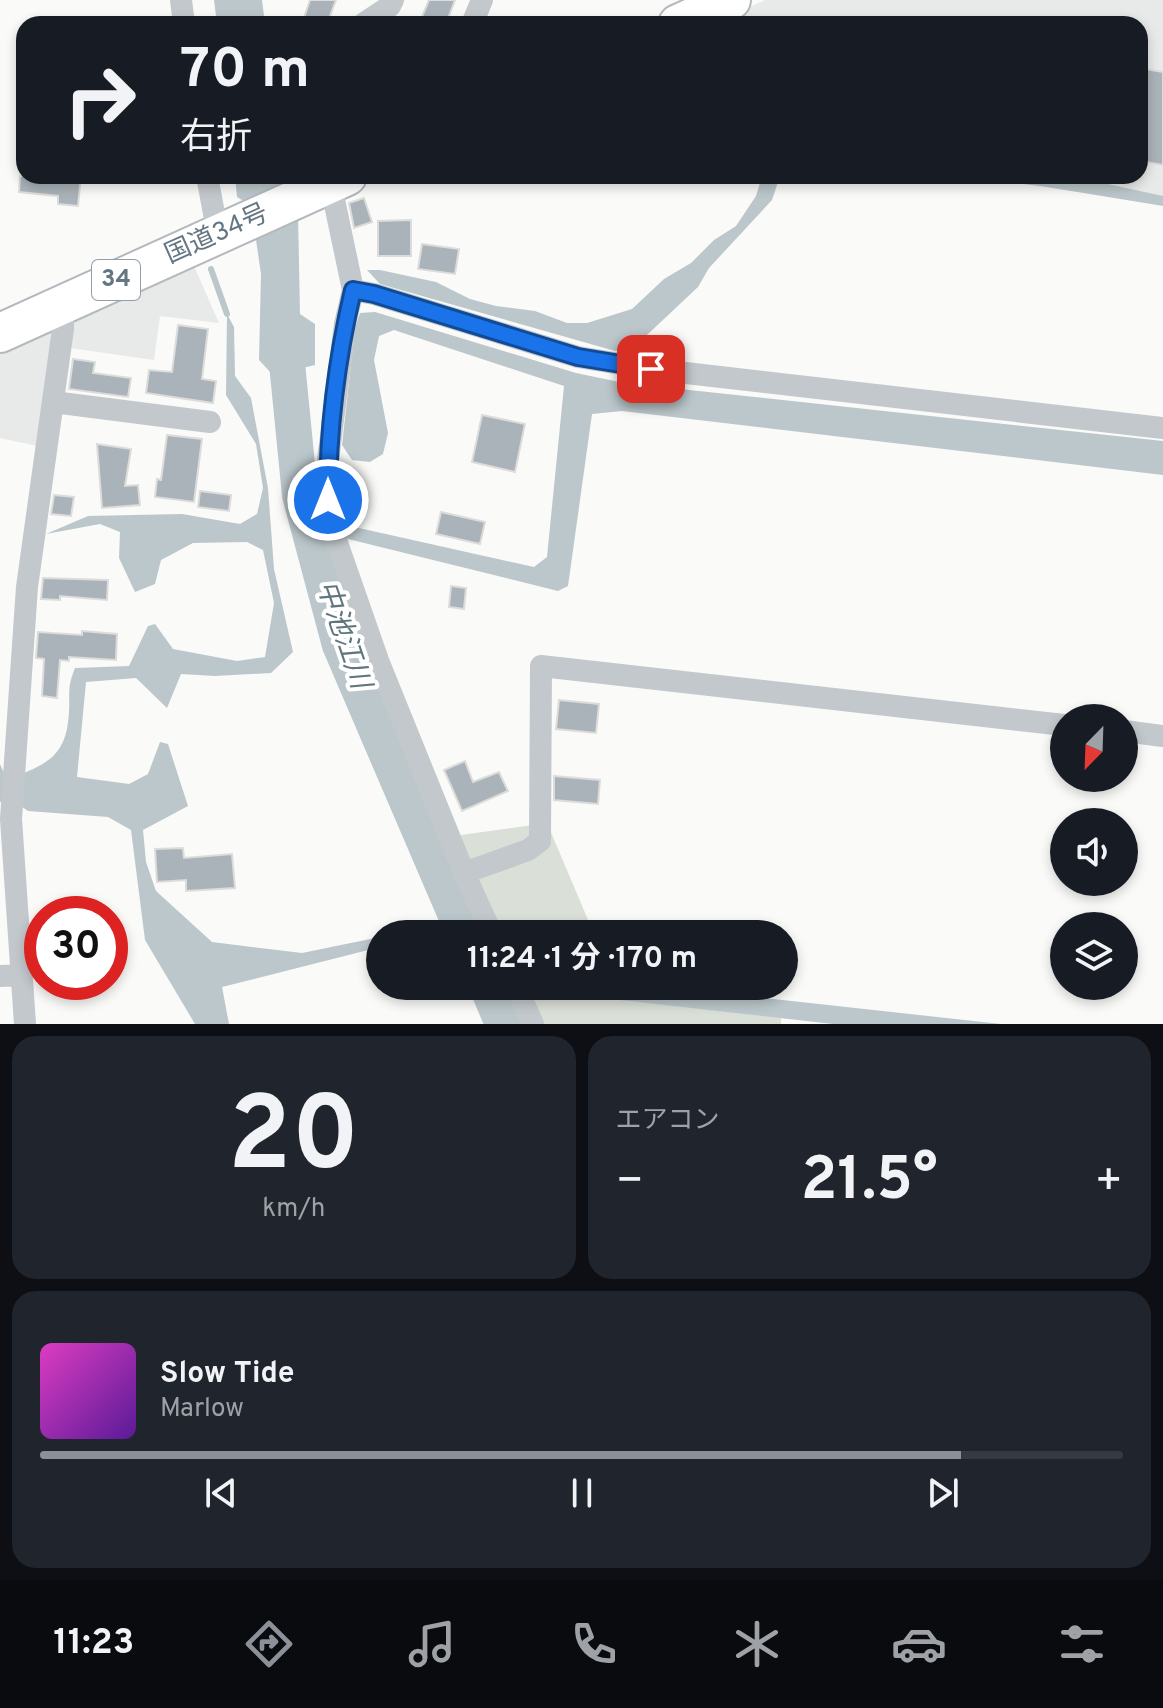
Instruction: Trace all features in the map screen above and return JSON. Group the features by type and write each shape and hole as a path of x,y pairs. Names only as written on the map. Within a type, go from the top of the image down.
{"highway":[{"path":"696,16 731,0"},
{"name":"国道34号","path":"0,333 326,184"}],"street":[{"path":"375,16 390,6 393,0"},
{"path":"210,184 225,231"},
{"path":"330,184 353,290 345,324 328,460 328,500 334,534 379,663 486,920"},
{"path":"353,290 578,357 636,367 1163,428"},
{"path":"25,1024 11,976 14,770 11,647 53,402 63,329 63,304"},
{"path":"53,402 210,422"},
{"path":"464,873 528,850 540,841 541,666 1050,723"},
{"path":"1138,733 1163,736"},
{"path":"522,1000 533,1024"}],"shaded area":[{"path":"214,0 262,0 264,16 216,16"},
{"path":"765,0 1163,0 1163,204 1024,184 1148,184 1148,16 730,16"},
{"path":"236,184 290,184 252,206 237,197"},
{"path":"760,184 777,184 772,200 709,268 698,287 632,349 615,351 380,284 367,270 436,282 470,299 496,306 535,311 567,323 587,323 632,309 664,279 691,263 714,240 736,226 756,196"},
{"path":"1025,184 1108,184 1163,196 1163,206"},
{"path":"298,214 300,314 315,324 315,365 273,375 259,360 261,274 255,233"},
{"path":"194,266 219,323 160,316 154,360 56,346 42,447 0,438 0,350"},
{"path":"375,312 576,373 624,383 1163,441 1163,475 622,411 592,414 568,586 558,591 344,538 341,524 534,567 547,557 564,386 394,330 379,336 374,360 388,433 383,454 370,462 352,460 342,445 355,328 360,313"},
{"path":"227,314 234,327 235,376 251,398 268,488 274,569 293,652 271,673 181,674 167,708 136,678 86,682 77,777 129,784 148,774 160,742 168,744 188,806 143,830 146,862 156,891 212,942 302,953 366,940 366,951 222,987 229,1024 195,1024 145,940 131,830 108,817 28,811 15,802 0,802 0,764 7,780 52,758 64,740 75,668 129,666 148,626 155,624 173,649 237,661 265,657 274,603 263,550 247,542 193,543 161,560 155,584 135,592 119,558 120,532 100,524 46,534 88,516 182,514 240,524 257,514 263,488 256,444 226,395"},
{"path":"547,823 588,920 482,920 446,837"},
{"path":"516,1000 623,1000 781,1018 781,1024 526,1024"},
{"path":"620,1000 782,1000 1001,1024 833,1024"}],"building":[{"path":"310,0 336,0 330,16 305,16"},
{"path":"429,0 455,0 449,16 422,16"},
{"path":"1148,69 1163,72 1163,165 1148,162"},
{"path":"20,184 80,184 78,206 58,204 58,196 19,192"},
{"path":"364,198 372,222 354,228 349,203"},
{"path":"411,220 411,256 378,256 378,221"},
{"path":"422,244 459,249 455,274 418,269"},
{"path":"178,325 208,329 202,379 216,381 213,403 146,393 149,370 172,372"},
{"path":"73,359 95,362 93,373 131,378 128,397 69,389"},
{"path":"482,415 525,424 515,472 472,462"},
{"path":"167,435 202,439 194,502 155,497 157,479 161,480"},
{"path":"97,444 131,449 125,486 138,485 140,505 102,508"},
{"path":"200,491 231,495 229,511 198,507"},
{"path":"54,495 74,497 71,516 51,514"},
{"path":"441,512 485,522 480,544 436,534"},
{"path":"43,578 108,580 107,600 60,596 60,600 41,599"},
{"path":"451,586 466,588 464,609 449,607"},
{"path":"82,631 117,634 116,660 69,657 69,661 60,660 57,698 42,696 44,659 36,658 38,632 82,635"},
{"path":"559,700 599,704 596,733 556,729"},
{"path":"465,761 473,782 499,772 508,791 462,811 444,770"},
{"path":"554,776 600,780 598,804 554,800"},
{"path":"183,848 184,858 232,854 235,888 186,891 186,880 157,882 155,849"}],"waterway":[{"path":"211,269 227,314"},
{"name":"中池江川","path":"283,323 300,495 340,645 458,920"},
{"name":"中池江川","path":"493,1000 503,1024"}],"route":[{"path":"328,500 328,460 345,324 353,290 578,357 651,369"}]}
